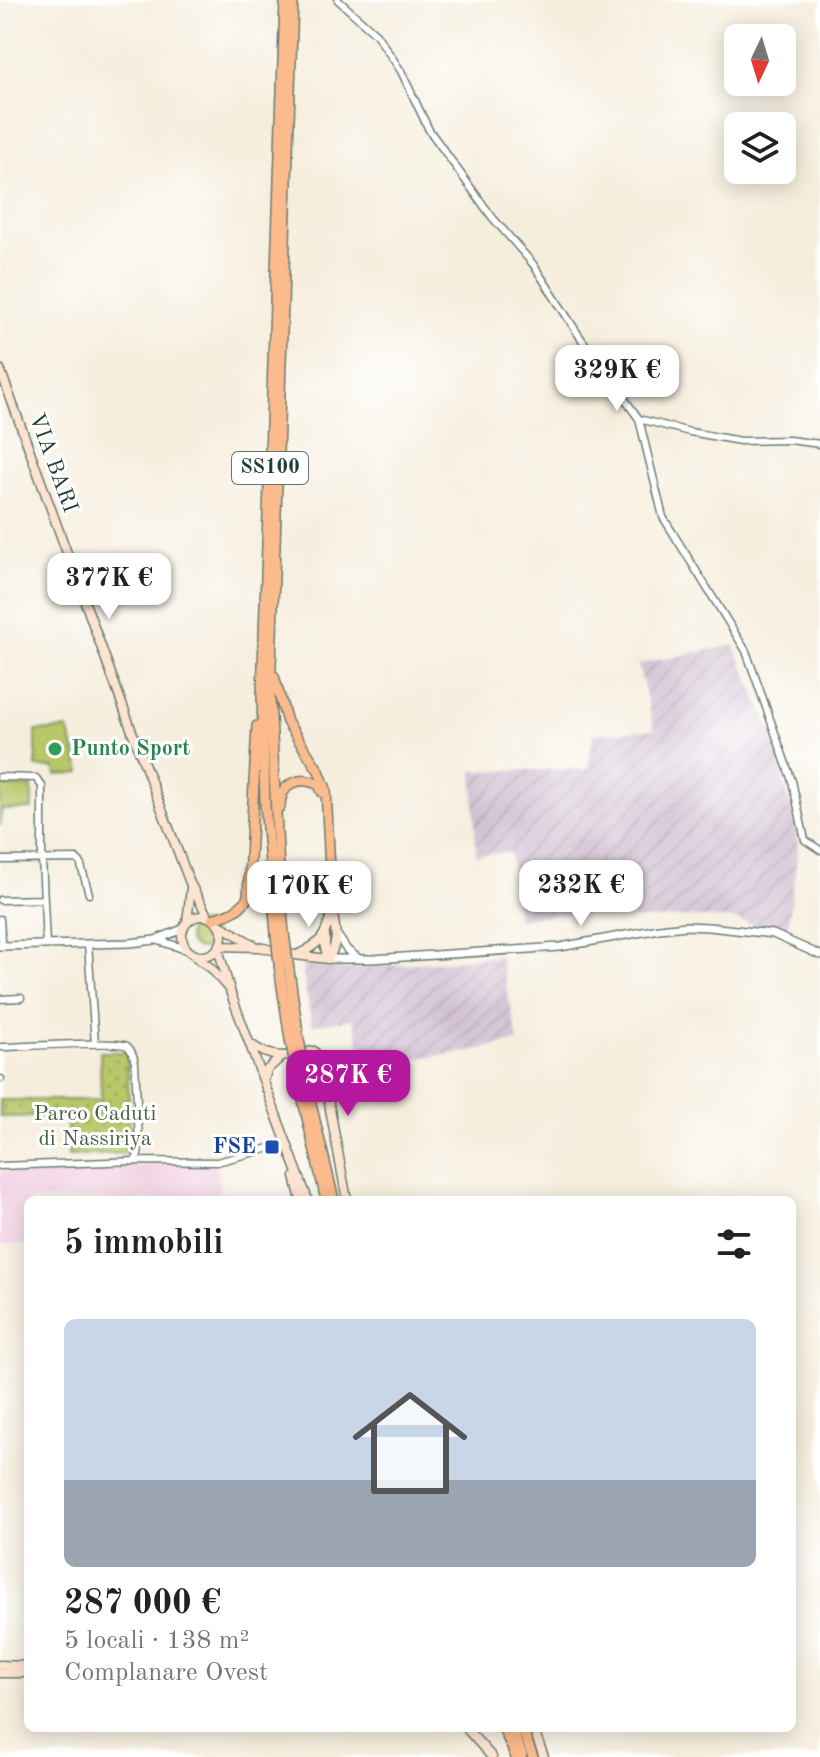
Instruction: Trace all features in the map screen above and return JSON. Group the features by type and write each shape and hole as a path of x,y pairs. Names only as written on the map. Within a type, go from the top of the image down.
{"highway":[{"name":"SS100","path":"285,0 262,751 269,862 284,972 325,1196"},
{"name":"SS100","path":"279,866 270,660 293,0"},
{"name":"SS100","path":"212,920 236,911 244,904 249,890 265,599"},
{"name":"SS100","path":"270,660 287,722 319,771 326,789 332,912"},
{"name":"SS100","path":"280,934 280,798 288,785 298,780 310,780 319,785 328,812"},
{"name":"SS100","path":"300,1070 333,1196"},
{"path":"505,1732 519,1757"},
{"path":"513,1732 519,1757"},
{"path":"524,1732 533,1757"}],"main road":[{"name":"VIA BARI","path":"0,369 190,883 212,920"},
{"path":"190,883 183,943 211,968 231,994"},
{"path":"328,959 335,949 337,935 332,912"},
{"path":"328,959 325,935 332,912"},
{"path":"185,926 194,918 212,920 259,947"},
{"path":"189,951 198,956 207,955 219,947 221,931 212,920"},
{"path":"295,955 307,950 325,935"},
{"path":"219,947 259,947 328,959"},
{"path":"219,947 231,994 306,1196"},
{"path":"251,1044 271,1056 314,1051 321,1061 346,1196"},
{"path":"264,1079 267,1070 281,1057"},
{"path":"287,1145 300,1196"},
{"path":"0,1665 24,1666"},
{"path":"0,1673 24,1673"},
{"path":"470,1732 492,1757"},
{"path":"535,1732 544,1757"}],"street":[{"path":"338,0 376,34 401,71 429,130 492,217 533,264 580,337 639,419 663,517 746,651 792,781 805,840 820,850"},
{"path":"639,419 740,441 789,440 820,444"},
{"path":"0,777 39,781 42,792 46,945"},
{"path":"0,860 77,859 89,894"},
{"path":"0,900 43,899"},
{"path":"0,919 1,946 130,943 155,940 185,926"},
{"path":"328,959 560,947 686,926 773,934 820,955"},
{"path":"337,935 347,950 360,959"},
{"path":"155,940 189,951"},
{"path":"88,944 95,1044"},
{"path":"0,999 21,998"},
{"path":"0,1047 127,1046 135,1063 139,1142 135,1161"},
{"path":"0,1166 135,1161 217,1162 270,1148"}],"shaded area":[{"path":"734,645 772,733 797,832 798,850 787,933 731,919 691,917 633,920 632,905 517,919 510,852 476,855 473,771 588,769 593,734 654,729 638,664"},
{"path":"500,956 518,1041 412,1059 413,1084 372,1091 353,1019 312,1025 301,964 348,969"},
{"path":"217,1162 221,1196 24,1196 24,1244 0,1245 0,1171"}],"green space":[{"name":"Punto Sport","path":"68,729 81,772 56,775 54,768 36,767 36,731"},
{"path":"32,786 32,809 1,810 0,826 0,787"},
{"path":"201,923 210,927 214,936 210,945 201,949 192,945 188,936 192,927"},
{"name":"Parco Caduti di Nassiriya","path":"100,1052 127,1052 131,1153 68,1156 67,1116 0,1117 0,1100 101,1100"}],"place":[{"name":"Punto Sport","path":"55,749"},
{"name":"FSE","path":"272,1147"}]}
